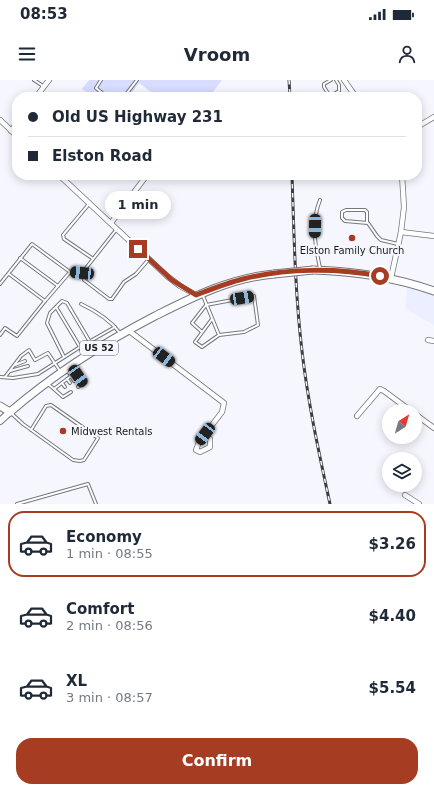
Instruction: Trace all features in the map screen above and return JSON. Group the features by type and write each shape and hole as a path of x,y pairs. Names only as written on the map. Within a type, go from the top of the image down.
{"main road":[{"name":"US 52","path":"10,412 64,370 128,330 199,294 243,279 274,274 317,270 354,272 391,278 434,290"},
{"path":"0,406 10,412"}],"street":[{"path":"40,92 49,80"},
{"path":"344,80 352,92"},
{"path":"422,125 434,117"},
{"path":"0,120 11,131"},
{"path":"67,180 117,229 176,283 199,294"},
{"path":"111,223 143,180"},
{"path":"391,278 401,232 404,206 402,180"},
{"path":"401,232 434,236"},
{"path":"128,330 224,403 222,412 199,442 196,450 200,452 210,447 210,439"},
{"path":"428,340 434,341"},
{"path":"358,416 380,389 402,404"},
{"path":"0,421 10,412"},
{"path":"422,419 434,428"},
{"path":"405,495 419,504"}],"lane":[{"path":"34,80 44,87"},
{"path":"101,80 96,88 101,92"},
{"path":"128,92 137,80"},
{"path":"327,92 324,84 331,80"},
{"path":"336,80 339,85 339,91 337,92"},
{"path":"317,270 315,214 320,200"},
{"path":"90,203 63,235 64,238 92,259"},
{"path":"367,222 367,212 365,210 346,210 342,212 342,218 345,221 367,222 381,240 399,244"},
{"path":"82,273 117,229"},
{"path":"0,284 32,244 70,272 82,273"},
{"path":"20,258 58,286"},
{"path":"82,273 84,280 112,299 124,282 136,274 149,259"},
{"path":"0,335 5,328 17,336 44,301 70,272"},
{"path":"8,274 44,301"},
{"path":"199,294 206,305 220,335"},
{"path":"202,332 192,323 206,305 254,296 258,325 244,332 220,335 202,347 195,342 212,319"},
{"path":"64,357 46,323 48,317 62,301 67,303 90,342"},
{"path":"80,304 98,313 121,334"},
{"path":"56,307 85,357"},
{"path":"0,377 13,378 38,374 115,327"},
{"path":"5,378 20,356 29,350 31,357 35,362 48,354 54,363 74,380"},
{"path":"13,366 25,361"},
{"path":"10,371 28,366"},
{"path":"54,389 70,376 78,376 84,383 78,386"},
{"path":"67,379 70,383"},
{"path":"47,383 63,397 69,392"},
{"path":"62,383 65,387"},
{"path":"10,412 31,430 73,460 84,460 98,438 51,404 46,406 31,430"},
{"path":"17,504 88,484 96,504"}],"shaded area":[{"path":"89,80 222,80 213,92 151,92 139,83 133,92 86,92 82,89"},
{"path":"407,287 434,295 434,325 405,309"}],"railway":[{"path":"289,80 290,92"},
{"path":"292,180 296,285 304,370 330,504"}],"place":[{"name":"Elston Family Church","path":"352,238"},
{"name":"Midwest Rentals","path":"63,431"}],"route":[{"path":"138,249 172,280 196,295 243,279 266,274 313,270 336,270 380,276"}]}
